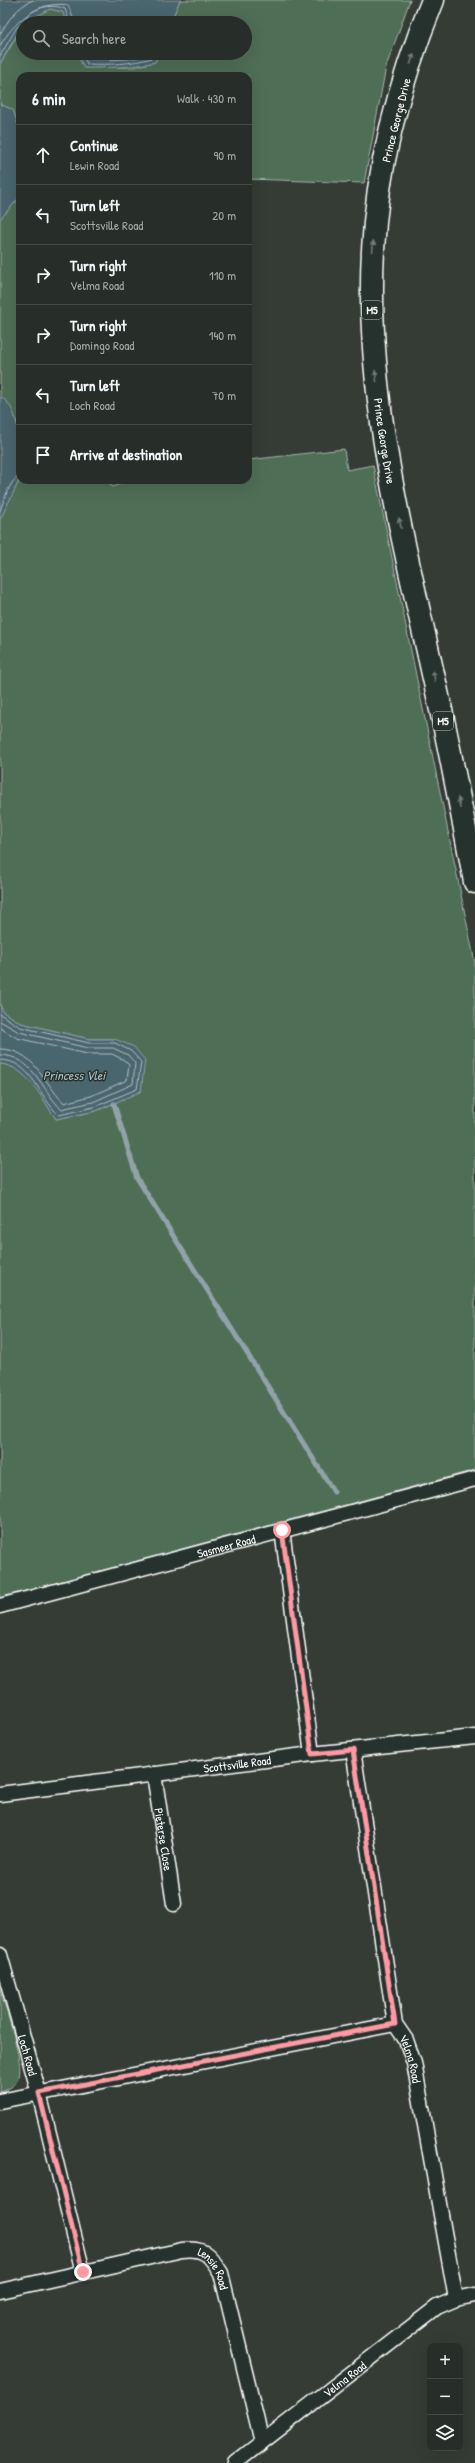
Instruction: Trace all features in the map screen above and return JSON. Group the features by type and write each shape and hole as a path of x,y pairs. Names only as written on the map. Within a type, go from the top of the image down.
{"main road":[{"name":"Prince George Drive","path":"433,0 416,44 402,92 386,157 374,237 372,326 386,458 434,677 475,882"}],"street":[{"name":"Sasmeer Road","path":"0,1606 475,1479"},
{"path":"282,1530 312,1754"},
{"name":"Scottsville Road","path":"0,1794 312,1754 475,1737"},
{"name":"Velma Road","path":"353,1750 395,2024 406,2040 414,2063 456,2299"},
{"name":"Pieterse Close","path":"154,1774 174,1904"},
{"name":"Loch Road","path":"0,1955 39,2093 83,2272"},
{"path":"0,2101 395,2024"},
{"name":"Lensie Road","path":"0,2291 194,2248 211,2256 221,2273 262,2442"},
{"name":"Velma Road","path":"235,2463 437,2307 456,2299 475,2295"}],"green space":[{"path":"180,0 410,0 386,67 364,183 252,179 252,72 16,72 16,119 13,110 0,104 0,64 16,38 16,60 80,60 84,68 134,67 155,62 156,60 252,60 252,16 173,16"},
{"path":"50,9 63,12 64,16 33,16"},
{"path":"16,201 16,420 13,413 0,397 0,219"},
{"path":"344,449 347,470 373,465 475,963 475,1470 0,1598 0,1064 10,1066 18,1070 26,1077 40,1094 56,1119 96,1111 141,1091 115,1039 89,1039 21,1023 3,1012 0,1005 0,519 18,484 110,484 113,487 120,484 252,484 252,460"},
{"path":"0,1989 17,2047 20,2069 19,2077 14,2085 0,2092"}],"water":[{"path":"0,0 180,0 173,16 64,16 63,12 50,9 36,16 16,16 16,35 0,64"},
{"path":"80,60 156,60 155,62 120,67 84,68"},
{"path":"0,104 13,110 16,119 16,201 0,219"},
{"path":"0,397 7,402 16,421 16,484 17,484 0,519"},
{"name":"Princess Vlei","path":"0,1005 3,1012 21,1023 89,1039 115,1039 134,1047 145,1060 141,1091 96,1111 56,1119 26,1077 18,1070 0,1064"}],"waterway":[{"path":"114,1104 137,1178 334,1492"}],"route":[{"path":"83,2272 39,2093 395,2024 353,1750 312,1754 282,1530"}]}
